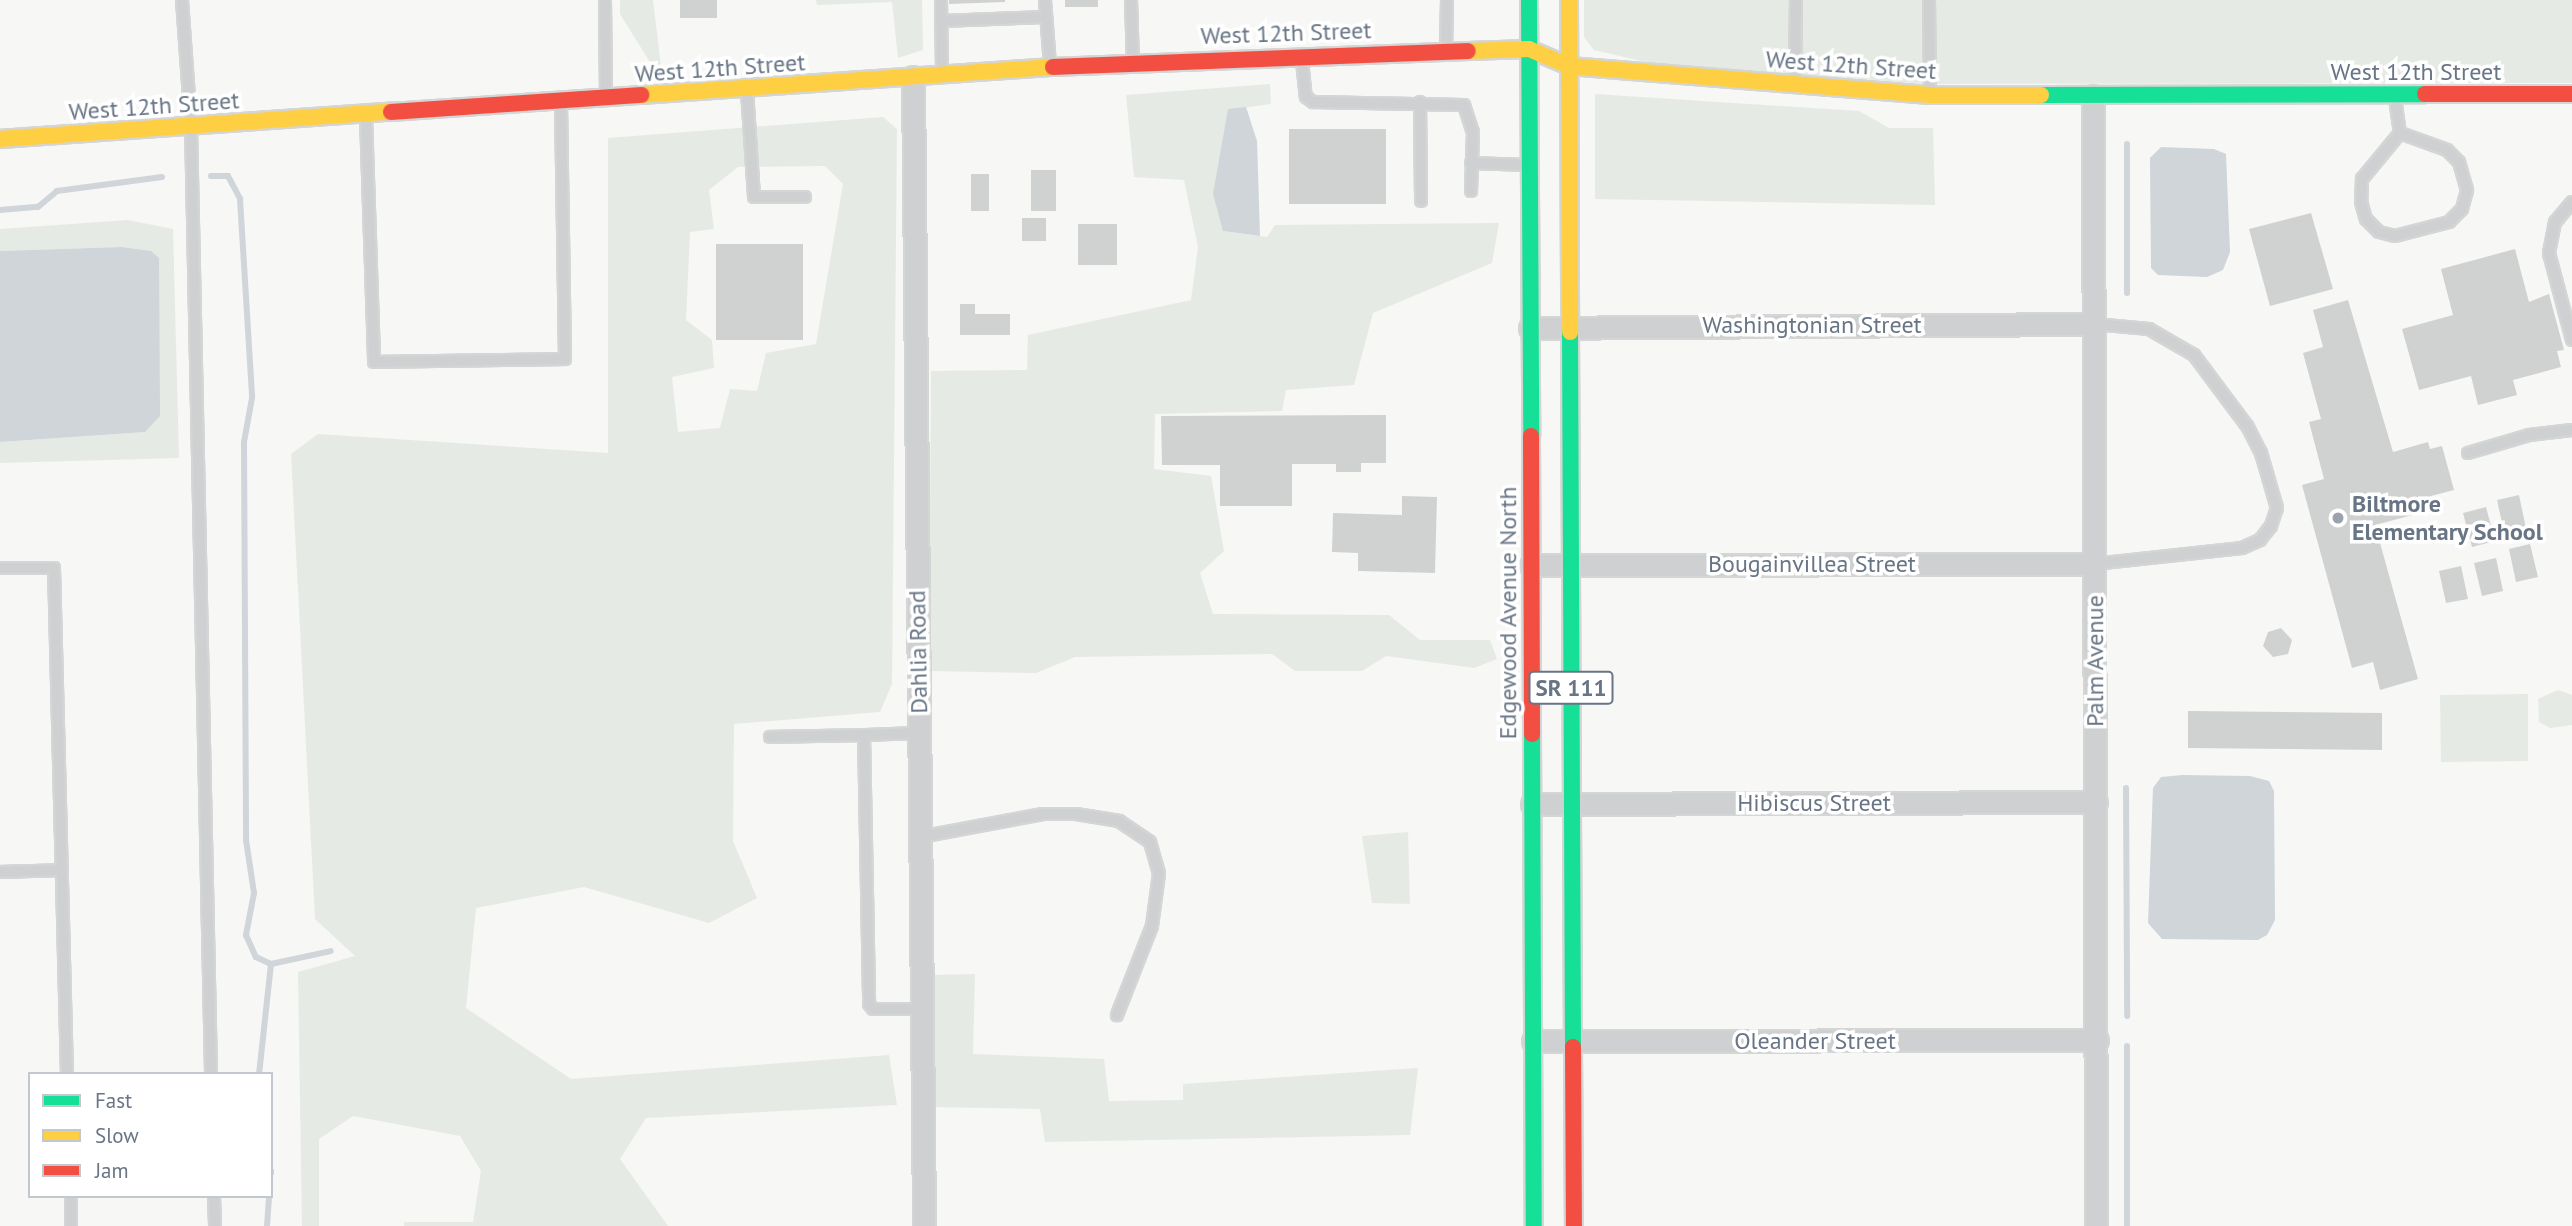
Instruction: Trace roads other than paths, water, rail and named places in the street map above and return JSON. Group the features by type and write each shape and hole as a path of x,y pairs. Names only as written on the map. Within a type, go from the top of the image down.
{"street":[{"name":"Edgewood Avenue North","path":"1529,0 1534,1226"},
{"name":"SR 111","path":"1569,0 1573,1226"},
{"name":"West 12th Street","path":"0,139 1133,62 1302,54 1529,49 1569,66 1930,95 2572,94"},
{"name":"Dahlia Road","path":"913,77 923,1226"},
{"name":"Palm Avenue","path":"2093,96 2096,1226"},
{"name":"Washingtonian Street","path":"1530,328 2094,324"},
{"name":"Bougainvillea Street","path":"1531,565 2094,564"},
{"name":"Hibiscus Street","path":"1532,804 2096,802"},
{"name":"Oleander Street","path":"1533,1041 2097,1040"}],"lane":[{"path":"182,0 191,126 211,1072"},
{"path":"605,0 606,98"},
{"path":"941,0 942,75"},
{"path":"1045,0 1050,67"},
{"path":"1131,0 1133,62"},
{"path":"1446,51 1447,0"},
{"path":"1795,85 1796,0"},
{"path":"1929,0 1930,95"},
{"path":"941,21 1045,17"},
{"path":"1302,54 1304,89 1312,102 1420,102 1464,105 1472,132 1471,191"},
{"path":"747,88 754,197 805,197"},
{"path":"2395,95 2399,133 2362,179 2366,219 2379,232 2395,236 2449,222 2462,209 2467,190 2459,162 2447,150 2399,133"},
{"path":"366,115 374,362 565,359 561,102"},
{"path":"1420,102 1421,201"},
{"path":"1471,163 1529,164"},
{"path":"2572,202 2554,222 2549,253 2572,340"},
{"path":"2094,324 2149,329 2194,355 2247,426 2266,466 2277,508 2272,526 2260,540 2242,548 2094,564"},
{"path":"2468,453 2529,435 2572,430"},
{"path":"0,568 54,568 67,1072"},
{"path":"770,737 919,733"},
{"path":"864,735 869,1004 873,1009 921,1009"},
{"path":"920,838 1043,814 1076,814 1119,821 1150,842 1159,874 1152,926 1117,1015"},
{"path":"0,872 62,870"},
{"path":"71,1198 71,1226"},
{"path":"214,1198 215,1226"}],"waterway":[{"path":"2127,144 2127,293"},
{"path":"211,176 228,176 240,199 252,398 244,442 246,840 254,893 246,935 256,957 271,964 259,1072"},
{"path":"0,210 38,207 57,191 162,177"},
{"path":"2126,788 2127,1016"},
{"path":"271,964 331,951"},
{"path":"2127,1046 2127,1226"},
{"path":"267,1226 269,1198"}],"place":[{"name":"Biltmore Elementary School","path":"2338,518"}]}
